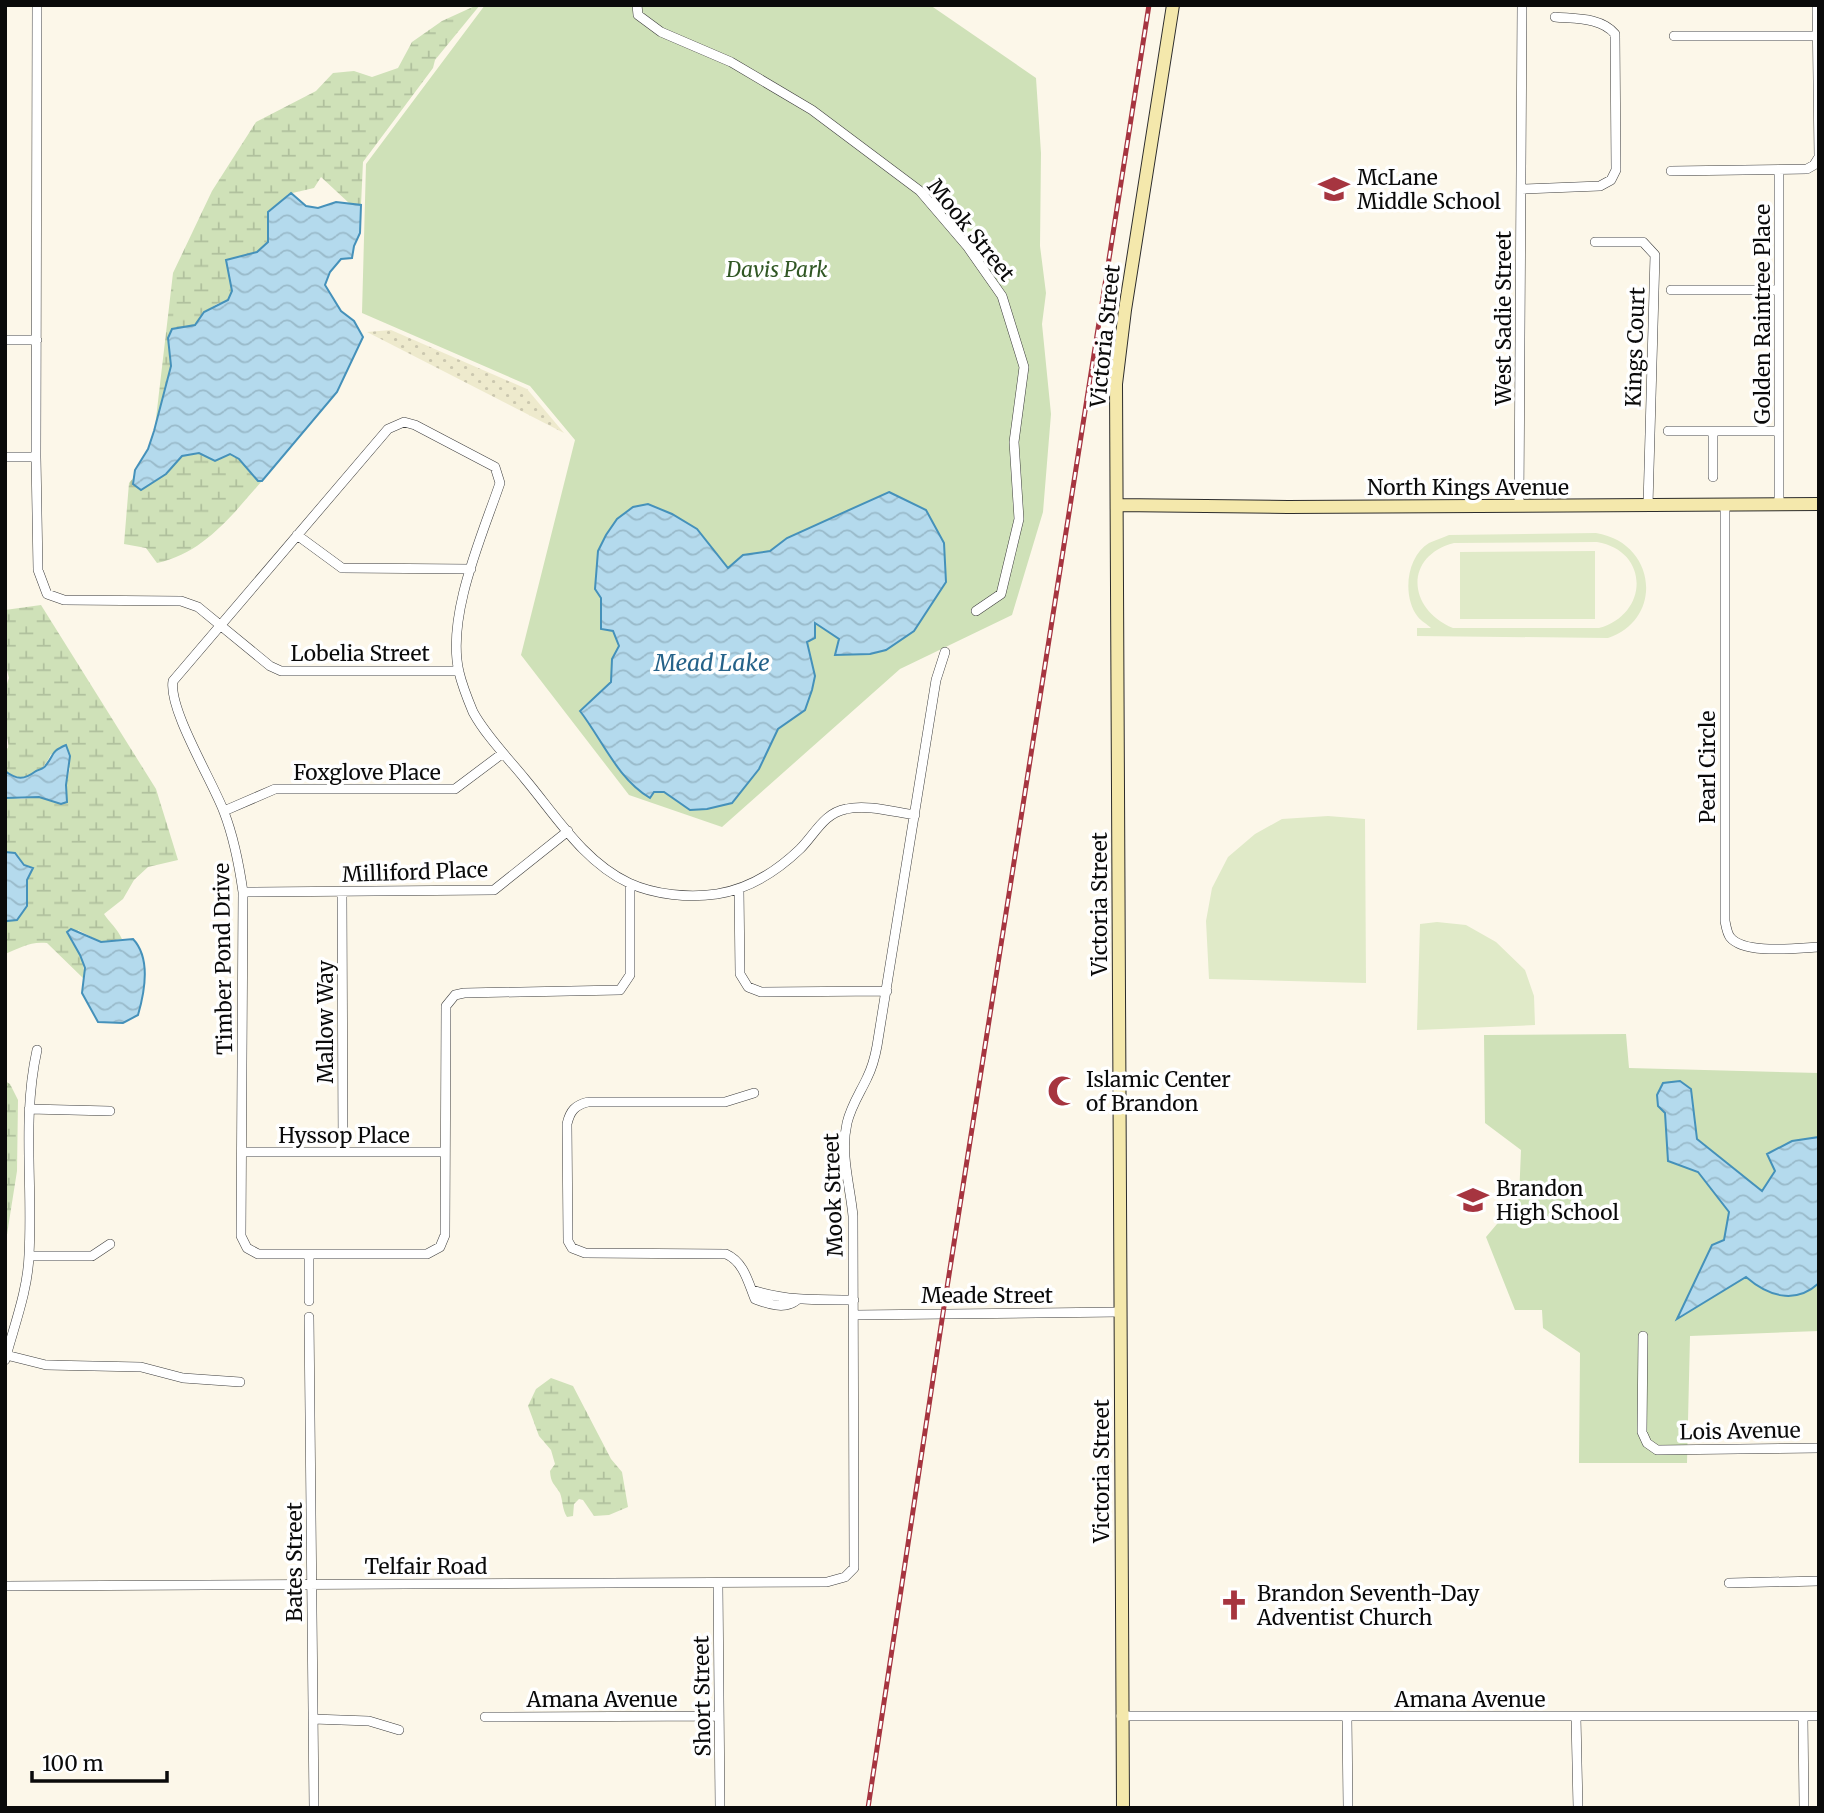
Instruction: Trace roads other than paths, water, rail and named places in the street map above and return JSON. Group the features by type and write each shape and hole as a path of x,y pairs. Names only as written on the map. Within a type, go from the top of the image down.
{"street":[{"path":"5,457 36,457 37,5"},
{"name":"Mook Street","path":"637,5 638,15 661,32 731,62 812,110 920,191 967,246 1002,296 1024,366 1014,442 1019,519 1001,594 976,611"},
{"name":"Victoria Street","path":"1122,1808 1115,401 1119,347 1173,5"},
{"name":"West Sadie Street","path":"1519,505 1522,5"},
{"path":"1671,171 1807,169 1814,165 1819,158 1817,5"},
{"path":"1521,188 1600,186 1611,180 1616,170 1615,34 1609,26 1600,22 1555,17"},
{"path":"1674,36 1817,36"},
{"name":"Golden Raintree Place","path":"1779,170 1779,504"},
{"name":"Kings Court","path":"1595,242 1643,242 1655,255 1648,505"},
{"path":"1671,290 1779,289"},
{"path":"5,340 37,340"},
{"name":"Timber Pond Drive","path":"630,884 631,975 620,990 464,993 450,1000 444,1014 445,1235 440,1247 427,1254 258,1254 243,1243 243,891 237,852 223,811 174,703 172,689 177,675 222,626 388,429 404,422 415,425 495,467 500,483 471,569 457,622 458,671 474,713 503,752 583,849 604,868 630,884 687,896 739,889"},
{"path":"1668,431 1779,430"},
{"path":"1713,431 1713,477"},
{"name":"Lobelia Street","path":"36,457 38,570 47,594 64,600 181,601 198,607 270,666 281,671 458,671"},
{"name":"North Kings Avenue","path":"1117,505 1819,503"},
{"name":"Pearl Circle","path":"1725,504 1725,920 1729,936 1739,944 1751,948 1819,947"},
{"path":"297,535 342,568 471,569"},
{"name":"Mook Street","path":"845,1577 854,1567 853,1216 845,1167 847,1124 854,1100 873,1063 936,680 945,652"},
{"name":"Foxglove Place","path":"223,811 275,789 455,789 503,752"},
{"path":"887,990 761,992 748,987 740,974 739,889 786,861 828,816 839,810 858,807 915,815"},
{"name":"Milliford Place","path":"243,891 494,890 568,831"},
{"name":"Mallow Way","path":"342,891 343,1152"},
{"path":"37,1050 30,1080 29,1256 26,1283 6,1358 46,1365 141,1367 183,1378 240,1382"},
{"path":"754,1093 725,1102 588,1102 574,1108 567,1124 567,1233 572,1248 585,1253 726,1254 738,1262 755,1299 789,1305 797,1300 854,1300"},
{"path":"29,1110 110,1111"},
{"name":"Hyssop Place","path":"243,1152 444,1152"},
{"path":"29,1256 92,1256 110,1244"},
{"path":"309,1255 309,1301"},
{"name":"Meade Street","path":"854,1315 1120,1312"},
{"name":"Bates Street","path":"310,1317 314,1808"},
{"name":"Lois Avenue","path":"1643,1336 1642,1432 1647,1443 1657,1450 1819,1448"},
{"name":"Telfair Road","path":"5,1586 311,1583 718,1584 827,1582 845,1577"},
{"path":"1729,1583 1819,1581"},
{"name":"Short Street","path":"718,1584 720,1808"},
{"name":"Amana Avenue","path":"485,1717 719,1716"},
{"name":"Amana Avenue","path":"1121,1716 1819,1716"},
{"path":"1348,1716 1348,1808"},
{"path":"1802,1716 1804,1808"},
{"path":"1576,1717 1578,1808"},
{"path":"313,1719 369,1721 400,1730"}],"water":[{"path":"291,193 306,206 318,208 336,202 361,205 360,233 352,258 341,259 330,272 325,285 341,311 354,321 363,337 337,392 262,481 258,481 239,459 230,454 215,461 199,453 182,456 166,474 141,490 133,484 135,470 148,449 154,431 171,366 168,338 172,329 195,325 204,312 228,300 232,291 226,260 257,252 268,242 268,212"},
{"name":"Mead Lake","path":"889,492 926,510 944,543 946,582 914,631 886,650 870,654 835,655 839,639 815,623 815,638 807,642 815,676 805,710 778,729 759,769 732,803 690,810 664,792 654,792 650,798 638,790 619,770 580,711 611,682 612,659 619,646 613,631 601,629 601,598 595,589 598,551 617,519 633,507 648,504 672,514 697,529 728,568 743,555 770,551 787,538"},
{"path":"66,745 70,756 66,785 67,802 61,804 39,797 6,798 5,771 20,778 28,776 44,767 55,752"},
{"path":"5,852 15,853 24,865 33,868 27,880 27,906 17,920 5,923"},
{"path":"71,929 101,942 133,939 142,956 145,975 138,1015 123,1023 98,1022 82,993 85,968 67,932"},
{"path":"1680,1081 1691,1089 1697,1139 1762,1191 1775,1171 1767,1154 1792,1141 1819,1137 1819,1283 1810,1290 1791,1296 1772,1293 1746,1277 1677,1319 1712,1245 1724,1240 1729,1212 1698,1172 1668,1161 1665,1113 1658,1106 1657,1095 1663,1083"}],"railway":[{"path":"868,1808 943,1313 1149,5"}],"place":[{"name":"McLane Middle School","path":"1334,189"},
{"name":"Islamic Center of Brandon","path":"1063,1091"},
{"name":"Brandon High School","path":"1473,1200"},
{"name":"Brandon Seventh-Day Adventist Church","path":"1234,1605"}],"park label":[{"name":"Davis Park","path":"777,269"}]}
